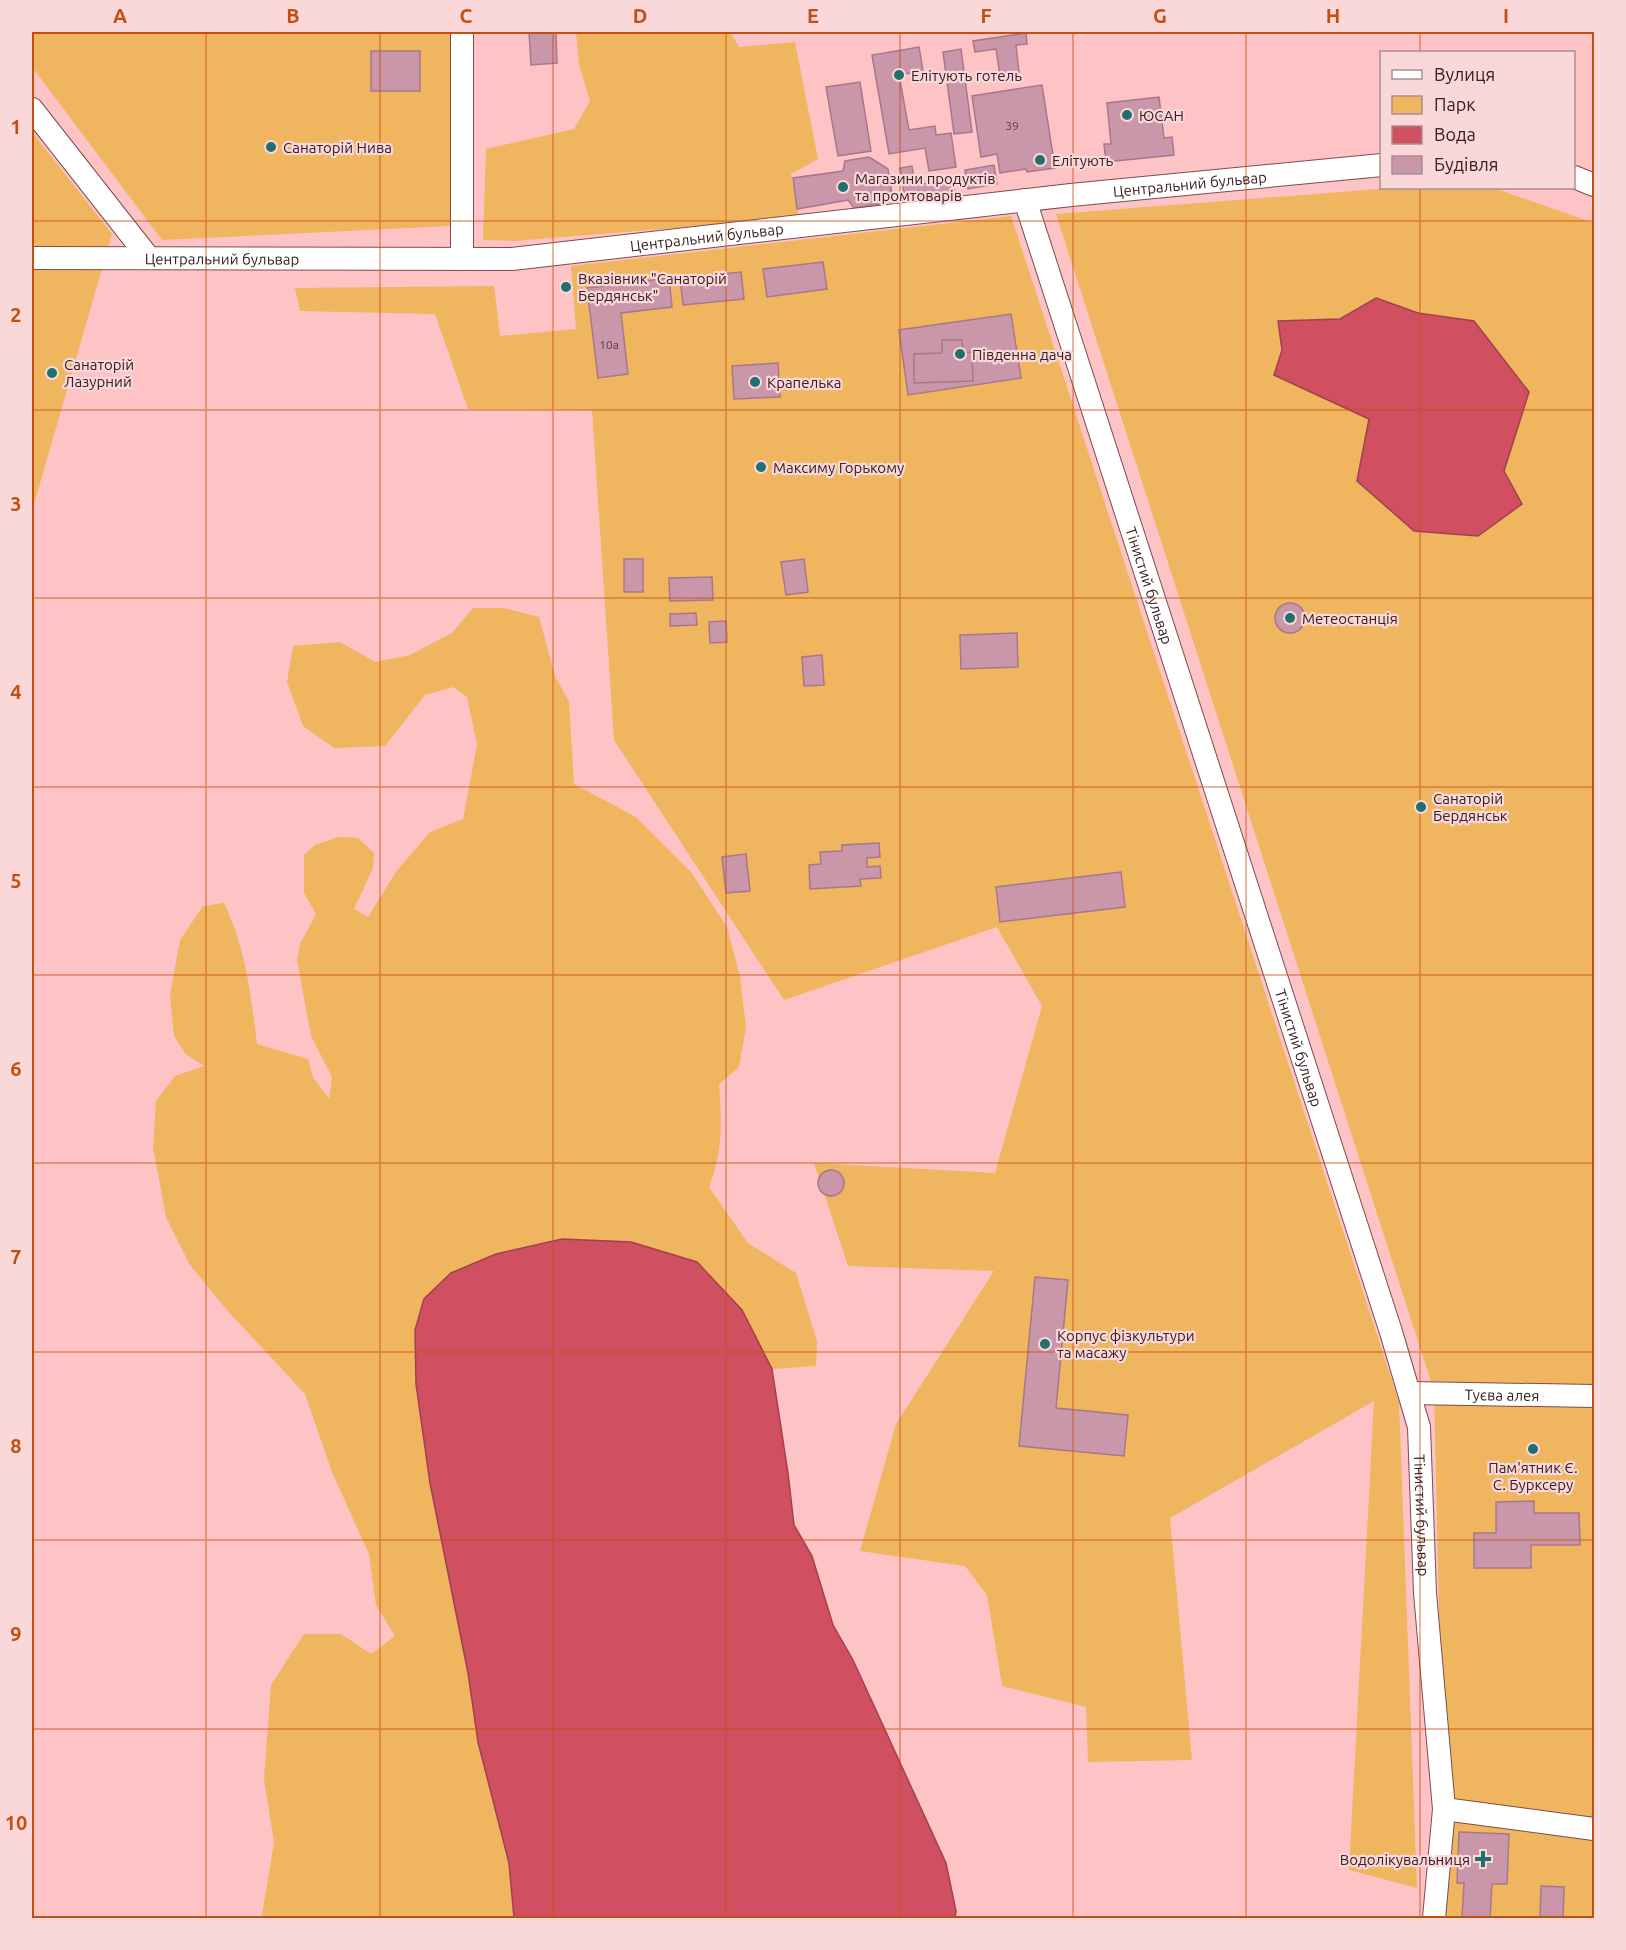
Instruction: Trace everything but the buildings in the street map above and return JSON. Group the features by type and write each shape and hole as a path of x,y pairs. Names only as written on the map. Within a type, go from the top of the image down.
{"street":[{"path":"462,32 462,259"},
{"path":"32,109 149,258"},
{"name":"Центральний бульвар","path":"32,258 512,260 1025,200 1380,165"},
{"path":"1575,177 1594,185"},
{"name":"Тінистий бульвар","path":"1025,200 1410,1393 1419,1427 1425,1593 1444,1809 1434,1918"},
{"name":"Туєва алея","path":"1410,1393 1594,1396"},
{"path":"1444,1809 1594,1829"}],"green space":[{"name":"Санаторій Нива","path":"32,32 450,32 450,226 162,240 32,67"},
{"path":"576,32 730,32 739,47 795,42 818,159 791,174 799,218 514,241 483,240 486,149 574,129 590,101 579,64"},
{"name":"Санаторій Лазурний","path":"32,132 112,234 32,511"},
{"name":"Санаторій Бердянськ","path":"1380,189 1497,189 1594,223 1594,1918 1440,1918 1443,1789 1434,1391 1056,214"},
{"path":"1011,216 1399,1402 1417,1888 1349,1870 1374,1401 1170,1518 1192,1760 1088,1762 1086,1707 1002,1686 987,1595 965,1566 860,1551 896,1424 994,1271 848,1266 814,1163 995,1173 1042,1006 997,927 784,1000 614,740 592,410 468,409 435,314 300,311 295,288 494,286 500,336 576,329 571,266"},
{"path":"473,608 504,608 539,617 555,676 569,702 574,784 636,817 691,872 727,927 740,976 746,1027 739,1067 719,1084 721,1110 719,1149 709,1187 748,1243 796,1273 817,1341 816,1366 772,1369 742,1310 416,1384 430,1483 468,1673 478,1742 509,1863 514,1918 258,1918 262,1915 274,1842 264,1780 271,1685 304,1634 341,1634 371,1654 395,1636 376,1605 369,1554 332,1472 305,1394 227,1310 190,1265 166,1217 153,1147 156,1101 175,1076 204,1066 186,1054 174,1036 170,995 180,940 203,906 224,903 243,955 257,1044 308,1059 313,1077 329,1099 332,1077 311,1036 297,960 300,944 316,914 304,893 304,855 315,845 338,837 358,838 374,853 373,868 354,909 368,917 396,872 430,832 463,819 477,745 467,697 453,687 425,695 385,746 334,748 303,726 287,682 293,646 340,642 375,662 410,655 452,633"}],"water":[{"path":"1376,298 1418,313 1474,321 1529,392 1504,471 1522,504 1478,536 1414,531 1357,481 1369,419 1274,375 1282,350 1278,321 1340,319"},
{"path":"562,1239 631,1242 697,1262 742,1310 772,1369 794,1525 812,1556 833,1625 853,1660 946,1863 956,1911 955,1918 514,1918 509,1863 478,1742 468,1673 430,1483 416,1384 415,1330 424,1299 451,1273 496,1254"}],"place":[{"name":"Елітують готель","path":"899,75"},
{"name":"ЮСАН","path":"1127,115"},
{"name":"Санаторій Нива","path":"271,147"},
{"name":"Елітують","path":"1040,160"},
{"name":"Магазини продуктів та промтоварів","path":"843,187"},
{"name":"Вказівник \"Санаторій Бердянськ\"","path":"566,287"},
{"name":"Південна дача","path":"960,354"},
{"name":"Санаторій Лазурний","path":"52,373"},
{"name":"Крапелька","path":"755,382"},
{"name":"Максиму Горькому","path":"761,467"},
{"name":"Метеостанція","path":"1290,618"},
{"name":"Санаторій Бердянськ","path":"1421,807"},
{"name":"Корпус фізкультури та масажу","path":"1045,1344"},
{"name":"Пам'ятник Є. С. Бурксеру","path":"1533,1449"},
{"name":"Водолікувальниця","path":"1483,1859"}]}
